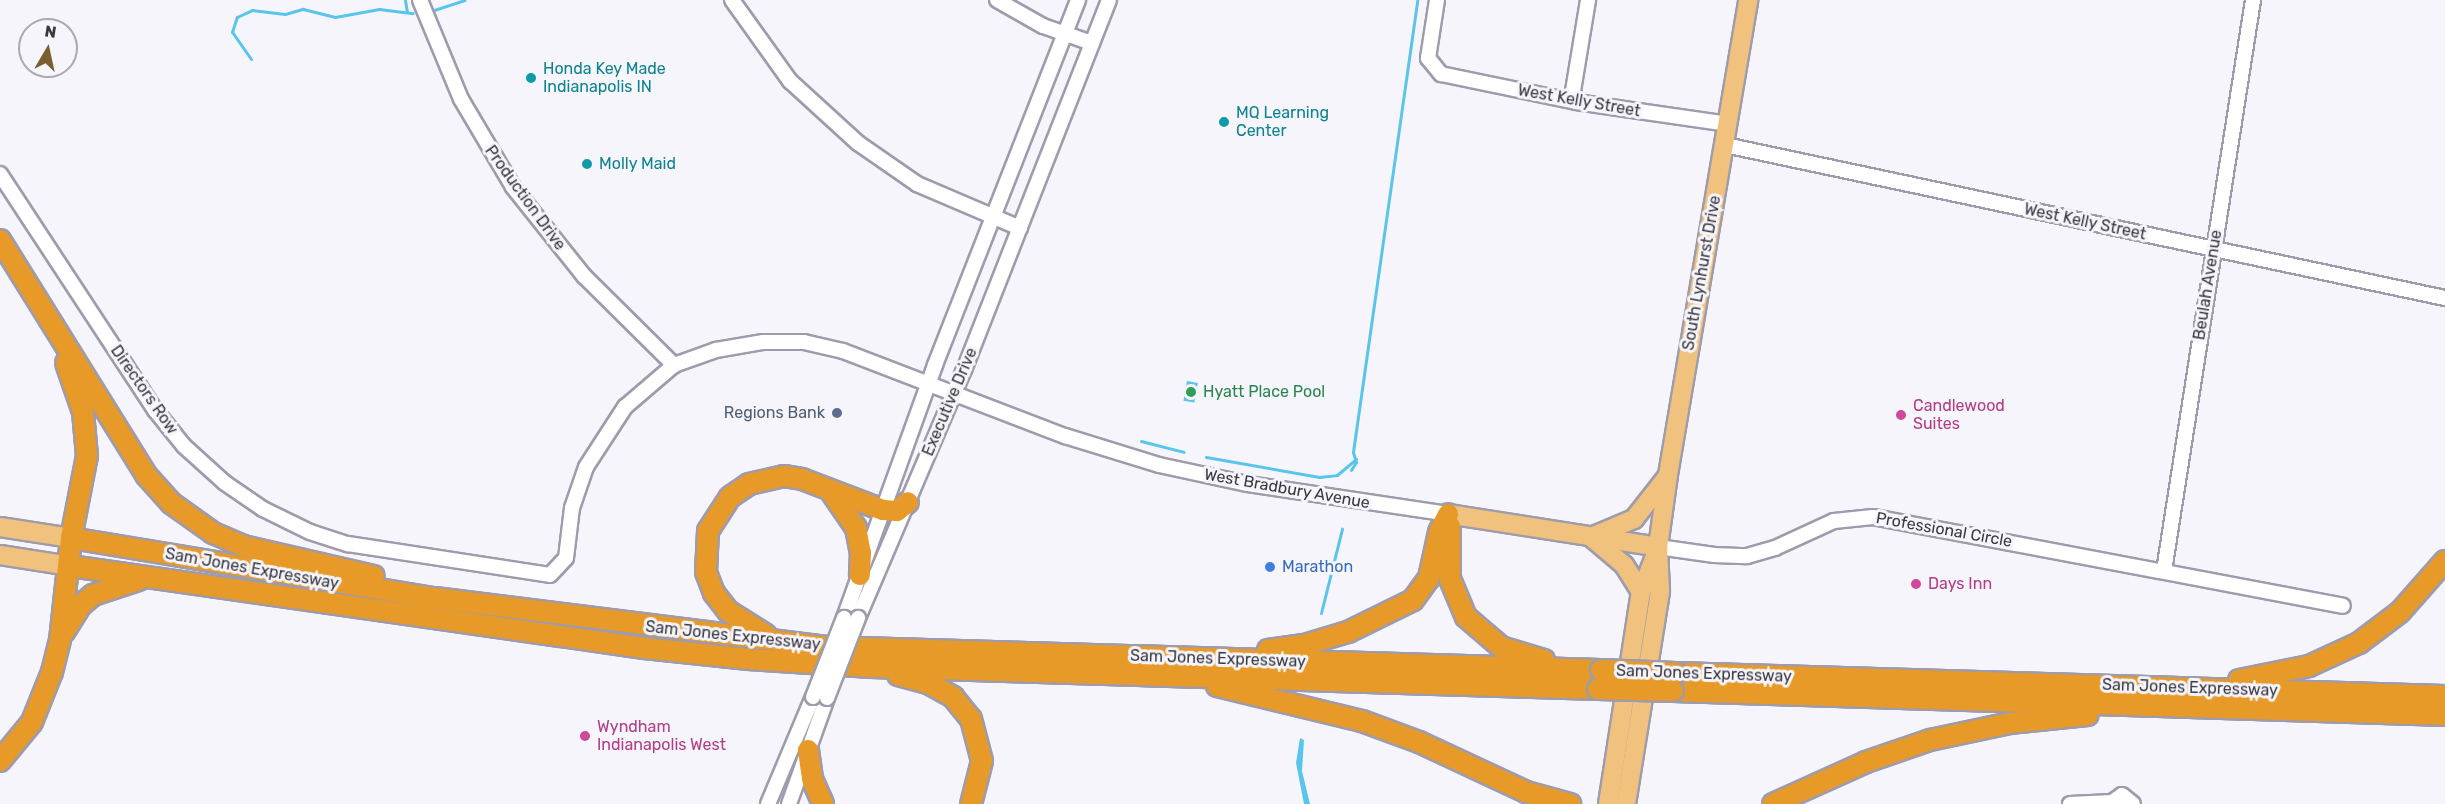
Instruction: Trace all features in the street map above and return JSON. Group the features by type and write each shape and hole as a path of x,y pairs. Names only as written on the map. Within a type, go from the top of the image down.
{"highway":[{"path":"0,241 63,358 83,412 87,456 71,538 60,640 52,672 32,722 0,761"},
{"path":"0,241 146,475 191,520 230,541 280,557 576,617"},
{"path":"779,641 738,621 716,597 704,563 708,531 726,500 755,482 789,476 882,510 897,511 908,502"},
{"path":"825,488 847,510 856,528 861,553 860,575"},
{"path":"1185,658 1304,645 1356,629 1406,606 1427,582 1439,532 1448,514"},
{"path":"1448,514 1453,592 1478,631 1518,654 1599,680"},
{"name":"Sam Jones Expressway","path":"71,538 291,576 576,617 829,647 1185,658 1599,680"},
{"path":"2124,686 2246,680 2319,662 2359,642 2391,620 2445,561"},
{"name":"Sam Jones Expressway","path":"69,566 644,648 871,667 1158,675 2124,686 2445,696"},
{"path":"60,640 81,605 93,595 152,577"},
{"path":"871,667 928,683 963,707 973,723 982,757 980,781 971,804"},
{"path":"1158,675 1362,721 1419,742 1510,786 1564,804"},
{"name":"Sam Jones Expressway","path":"1674,682 2195,707 2445,715"},
{"path":"1773,804 1884,755 1979,728 2045,718 2195,707"},
{"path":"808,750 812,779 823,804"}],"main road":[{"name":"South Lynhurst Drive","path":"1626,804 1660,591 1659,547 1668,475 1748,0"},
{"path":"1641,592 1624,565 1591,537 1634,519 1668,475"},
{"name":"West Bradbury Avenue","path":"1448,514 1659,547"},
{"name":"Sam Jones Expressway","path":"0,527 71,538"},
{"name":"South Lynhurst Drive","path":"1608,804 1641,592 1659,547"},
{"name":"Sam Jones Expressway","path":"0,555 69,566"}],"street":[{"name":"Production Drive","path":"420,0 461,99 513,188 584,276 674,365"},
{"path":"732,0 790,81 850,136 917,184 992,218 1020,228"},
{"path":"997,0 1065,34 1092,43"},
{"name":"Executive Drive","path":"851,618 860,575 928,383 1078,0"},
{"name":"Executive Drive","path":"768,804 820,697 851,618 908,502 955,394 1109,0"},
{"name":"West Kelly Street","path":"1437,0 1428,52 1434,69 1449,77 1576,102 1728,124"},
{"path":"1576,102 1574,91 1588,0"},
{"name":"Beulah Avenue","path":"2164,571 2253,0"},
{"name":"West Kelly Street","path":"1725,145 2445,298"},
{"name":"Directors Row","path":"0,174 161,418 194,456 236,492 284,520 348,544 538,576 557,572 566,558 572,508 593,452 625,406 674,365"},
{"path":"674,365 736,345 791,341 843,351 928,383"},
{"name":"West Bradbury Avenue","path":"928,383 1072,438 1167,466 1248,484 1448,514"},
{"name":"Professional Circle","path":"1659,547 1714,555 1747,556 1775,548 1834,521 1874,517 2164,571"},
{"path":"2164,571 2343,606"},
{"name":"Executive Drive","path":"789,804 808,750 820,697"},
{"path":"2070,804 2112,802 2122,795 2133,804"}],"water":[{"name":"Hyatt Place Pool","path":"1187,381 1198,383 1194,403 1184,401"},
{"path":"1300,738 1304,740 1302,771 1310,804 1304,804 1296,763"}],"waterway":[{"path":"405,0 407,12"},
{"path":"434,10 464,0"},
{"path":"1351,470 1356,462 1353,452 1417,0"},
{"path":"251,59 232,32 237,17 252,10 285,14 303,9 335,17 379,9 413,13"},
{"path":"1141,441 1184,452"},
{"path":"1206,457 1319,477 1337,475 1356,459"},
{"path":"1321,613 1342,529"}],"place":[{"name":"Honda Key Made Indianapolis IN","path":"531,78"},
{"name":"MQ Learning Center","path":"1224,122"},
{"name":"Molly Maid","path":"587,164"},
{"name":"Hyatt Place Pool","path":"1191,392"},
{"name":"Regions Bank","path":"837,413"},
{"name":"Candlewood Suites","path":"1901,415"},
{"name":"Marathon","path":"1270,567"},
{"name":"Days Inn","path":"1916,584"},
{"name":"Wyndham Indianapolis West","path":"585,736"}]}
